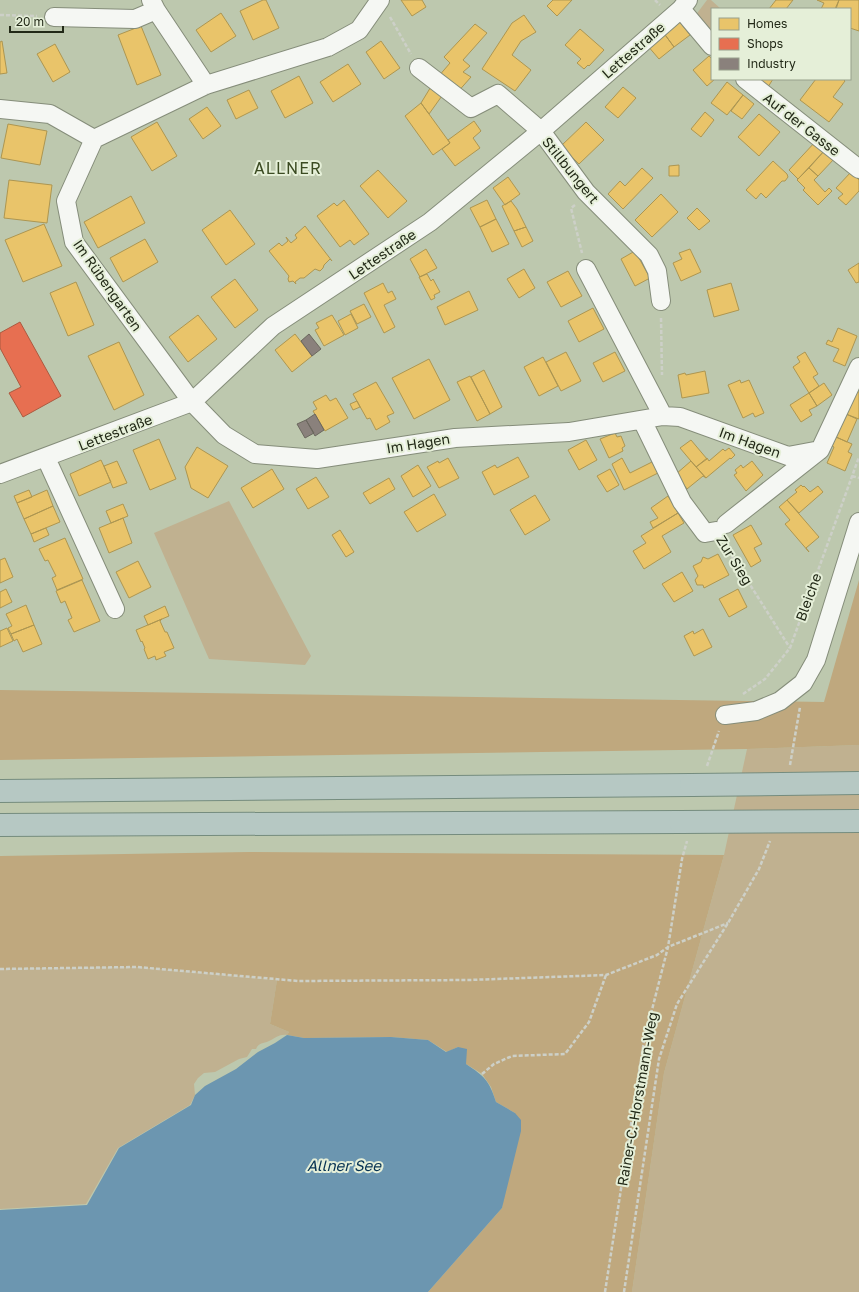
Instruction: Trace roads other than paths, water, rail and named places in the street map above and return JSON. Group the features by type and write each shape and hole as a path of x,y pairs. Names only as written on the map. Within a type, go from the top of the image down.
{"highway":[{"path":"0,791 859,783"},
{"path":"0,825 859,820"}],"street":[{"path":"0,109 50,114 94,139 206,86 328,46 359,30 380,0"},
{"path":"54,17 135,19 153,5 206,86"},
{"path":"684,5 711,45"},
{"name":"Lettestraße","path":"0,474 192,402 273,326 430,222 541,131 684,5"},
{"name":"Stillbungert","path":"419,68 471,108 498,94 541,131 586,192 649,255 657,271 661,301"},
{"name":"Auf der Gasse","path":"745,80 859,169"},
{"name":"Im Rübengarten","path":"94,139 66,201 74,242 192,402"},
{"path":"586,269 663,416"},
{"path":"820,450 859,367"},
{"name":"Im Hagen","path":"192,402 224,434 255,454 317,459 455,438 568,432 663,416 680,416 788,456 820,450"},
{"name":"Zur Sieg","path":"642,420 682,502 705,532 721,527 820,450"},
{"path":"46,458 114,609"},
{"path":"725,715 756,711 780,701 804,683 816,660 859,522"}],"water":[{"name":"Allner See","path":"287,1035 304,1038 391,1037 428,1040 446,1052 458,1047 467,1049 466,1064 485,1079 491,1088 496,1102 515,1113 521,1120 521,1131 502,1208 428,1292 0,1292 0,1210 87,1205 119,1148 191,1105 195,1095 205,1086 236,1069 258,1052"}],"district":[{"name":"ALLNER","path":"288,168"}]}
